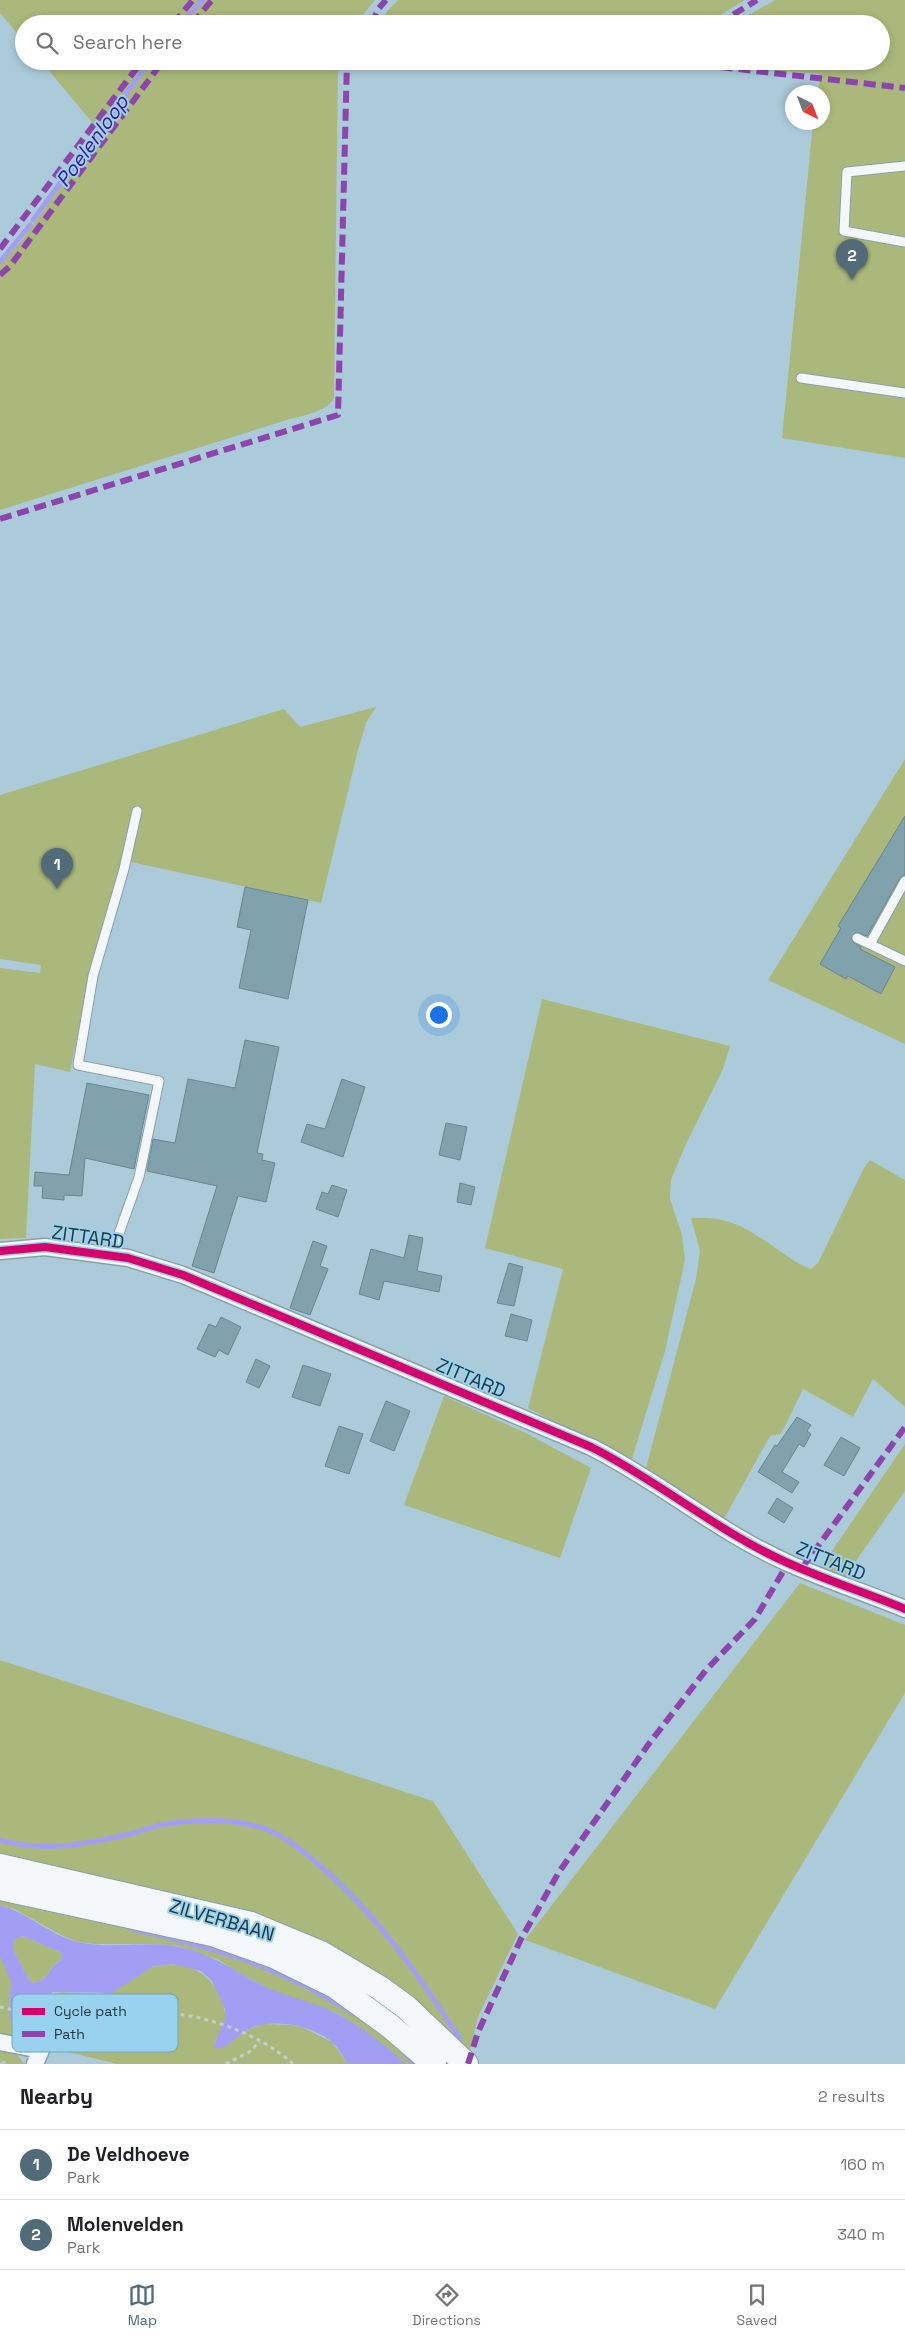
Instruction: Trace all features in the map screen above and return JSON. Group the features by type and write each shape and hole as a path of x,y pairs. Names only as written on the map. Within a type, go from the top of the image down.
{"main road":[{"name":"ZILVERBAAN","path":"0,1866 251,1924 321,1952 380,1988 406,2007 466,2064"},
{"name":"ZILVERBAAN","path":"0,1888 212,1934 274,1956 335,1986 390,2026 434,2064"}],"street":[{"name":"ZITTARD","path":"0,1251 45,1247 128,1258 183,1275 591,1447 628,1466 737,1535 788,1563 905,1609"},
{"path":"0,2042 12,2047"},
{"path":"25,2052 38,2057"}],"lane":[{"path":"905,166 847,172 844,231 905,242"},
{"path":"801,378 905,393"},
{"path":"111,1256 139,1177 159,1081 78,1065 94,976 124,869 137,811"},
{"path":"870,944 905,881"},
{"path":"857,938 905,961"}],"path":[{"path":"178,2014 189,2015 244,2034 273,2049 293,2064"},
{"path":"226,2064 249,2052 260,2042"}],"green space":[{"path":"0,0 375,0 362,15 15,15 15,30 0,13"},
{"path":"398,0 745,0 720,15 385,15"},
{"path":"775,0 905,0 905,458 782,438 812,130 830,130 830,85 819,85 820,74 772,70 890,70 890,15 749,15"},
{"path":"48,70 338,70 334,398 326,407 313,413 0,510 0,264 22,240 100,132"},
{"path":"376,707 366,723 358,750 321,903 122,860 91,967 70,1072 35,1064 26,1238 0,1239 0,968 40,973 41,965 0,959 0,795 284,709 300,727"},
{"path":"905,759 905,1044 768,980"},
{"path":"542,999 730,1046 723,1069 685,1146 671,1180 670,1199 682,1235 685,1260 665,1351 631,1462 528,1408 563,1269 485,1248"},
{"path":"870,1160 905,1180 905,1407 873,1379 853,1417 803,1389 784,1428 780,1434 770,1436 724,1519 646,1468 696,1279 700,1251 691,1218 717,1219 748,1230 795,1261 811,1269 818,1263 864,1168"},
{"path":"444,1396 528,1434 591,1468 560,1558 404,1505"},
{"path":"905,1444 905,1491 844,1578 821,1567"},
{"path":"800,1583 905,1625 905,1693 715,2009 525,1940"},
{"path":"0,1660 433,1801 518,1934 478,2017 468,2058 385,1985 0,1862"},
{"path":"0,1892 199,1936 302,1975 426,2064 406,2064 357,2025 335,2012 277,1993 219,1960 179,1946 78,1942 63,1936 14,1909 0,1905"},
{"path":"22,1936 62,1953 61,1960 53,1966 46,1976 33,1983 29,1980 14,1951 14,1940"},
{"path":"0,1956 10,1979 9,2011 12,2021 12,2038 0,2035"},
{"path":"167,1964 187,1967 196,1971 205,1976 218,1992 225,2013 225,2020 214,2044 231,2042 247,2030 263,2024 291,2025 302,2027 332,2042 348,2064 117,2064 69,2052 178,2052 178,1994 101,1994 113,1991 149,1968"},
{"path":"69,1992 87,1994 52,1994"},
{"path":"0,2049 16,2053 24,2064 6,2064 5,2061 0,2063"}],"shaded area":[{"path":"0,1905 20,1913 68,1939 78,1942 103,1945 167,1945 202,1954 271,1989 318,2005 346,2018 406,2064 348,2064 334,2044 324,2036 302,2027 279,2024 256,2026 247,2030 223,2048 214,2048 225,2019 225,2009 212,1981 201,1971 172,1964 154,1966 112,1993 53,1992 50,1994 12,1994 12,2022 9,2014 11,1981 0,1956","holes":["22,1936 62,1953 61,1960 53,1966 43,1979 33,1983 29,1980 14,1951 14,1940"]}],"building":[{"path":"905,816 905,875 900,878 867,936 856,932 851,938 854,943 861,947 860,949 895,967 881,994 848,976 846,979 820,964 841,928 838,926"},
{"path":"245,887 308,900 288,999 239,988 251,930 237,927"},
{"path":"245,1040 279,1047 257,1153 263,1154 262,1160 275,1163 266,1202 238,1196 214,1273 192,1266 217,1186 147,1171 153,1139 175,1143 188,1079 235,1088"},
{"path":"342,1079 365,1087 343,1157 301,1142 307,1124 325,1129"},
{"path":"87,1083 149,1095 134,1169 85,1158 82,1196 64,1195 64,1200 42,1198 43,1186 34,1186 35,1172 69,1175"},
{"path":"446,1123 467,1127 460,1160 439,1155"},
{"path":"460,1183 475,1187 471,1205 457,1202"},
{"path":"332,1185 347,1190 338,1217 316,1209 322,1192 328,1194"},
{"path":"409,1235 423,1238 417,1271 442,1276 439,1292 384,1281 379,1300 359,1294 371,1249 404,1258"},
{"path":"313,1241 327,1246 320,1266 328,1269 310,1315 290,1308"},
{"path":"509,1263 523,1267 514,1306 497,1303"},
{"path":"511,1314 532,1320 527,1341 505,1336"},
{"path":"221,1317 241,1327 228,1355 219,1350 215,1357 197,1349 209,1324 216,1327"},
{"path":"256,1359 270,1366 259,1388 246,1382"},
{"path":"303,1365 331,1374 320,1406 292,1397"},
{"path":"386,1401 410,1411 394,1451 370,1441"},
{"path":"797,1417 811,1425 807,1431 811,1434 804,1447 799,1444 782,1472 799,1482 792,1493 758,1472 775,1445 777,1446"},
{"path":"339,1426 363,1434 349,1474 325,1466"},
{"path":"841,1437 860,1448 844,1476 824,1465"},
{"path":"777,1498 793,1508 784,1523 768,1513"}],"waterway":[{"name":"Poelenloop","path":"189,15 202,0"},
{"name":"Poelenloop","path":"33,220 143,70"},
{"name":"Poelenloop","path":"0,262 30,225"},
{"path":"0,1840 34,1846 67,1846 117,1837 155,1826 205,1821 243,1823 275,1833 306,1854 339,1883 378,1924 429,1992 460,2039"},
{"path":"132,1929 192,1944 247,1961 300,1983 354,2014"},
{"path":"405,2055 415,2064"}],"marked path":[{"path":"180,15 193,0"},
{"path":"200,15 212,0"},
{"path":"376,15 386,0"},
{"path":"733,15 757,0"},
{"path":"0,249 135,70"},
{"path":"0,275 10,266 156,70"},
{"path":"0,519 338,415 347,70"},
{"path":"746,70 905,88"},
{"path":"802,1568 905,1427"},
{"path":"468,2064 478,2032 521,1939 559,1872 648,1745 706,1670 755,1619 788,1563"}],"cycle path":[{"path":"0,1251 45,1247 128,1258 183,1275 591,1447 641,1475 713,1522 762,1551 802,1569 905,1609"}],"place":[{"name":"Molenvelden","path":"852,280"},
{"name":"De Veldhoeve","path":"57,889"}]}
